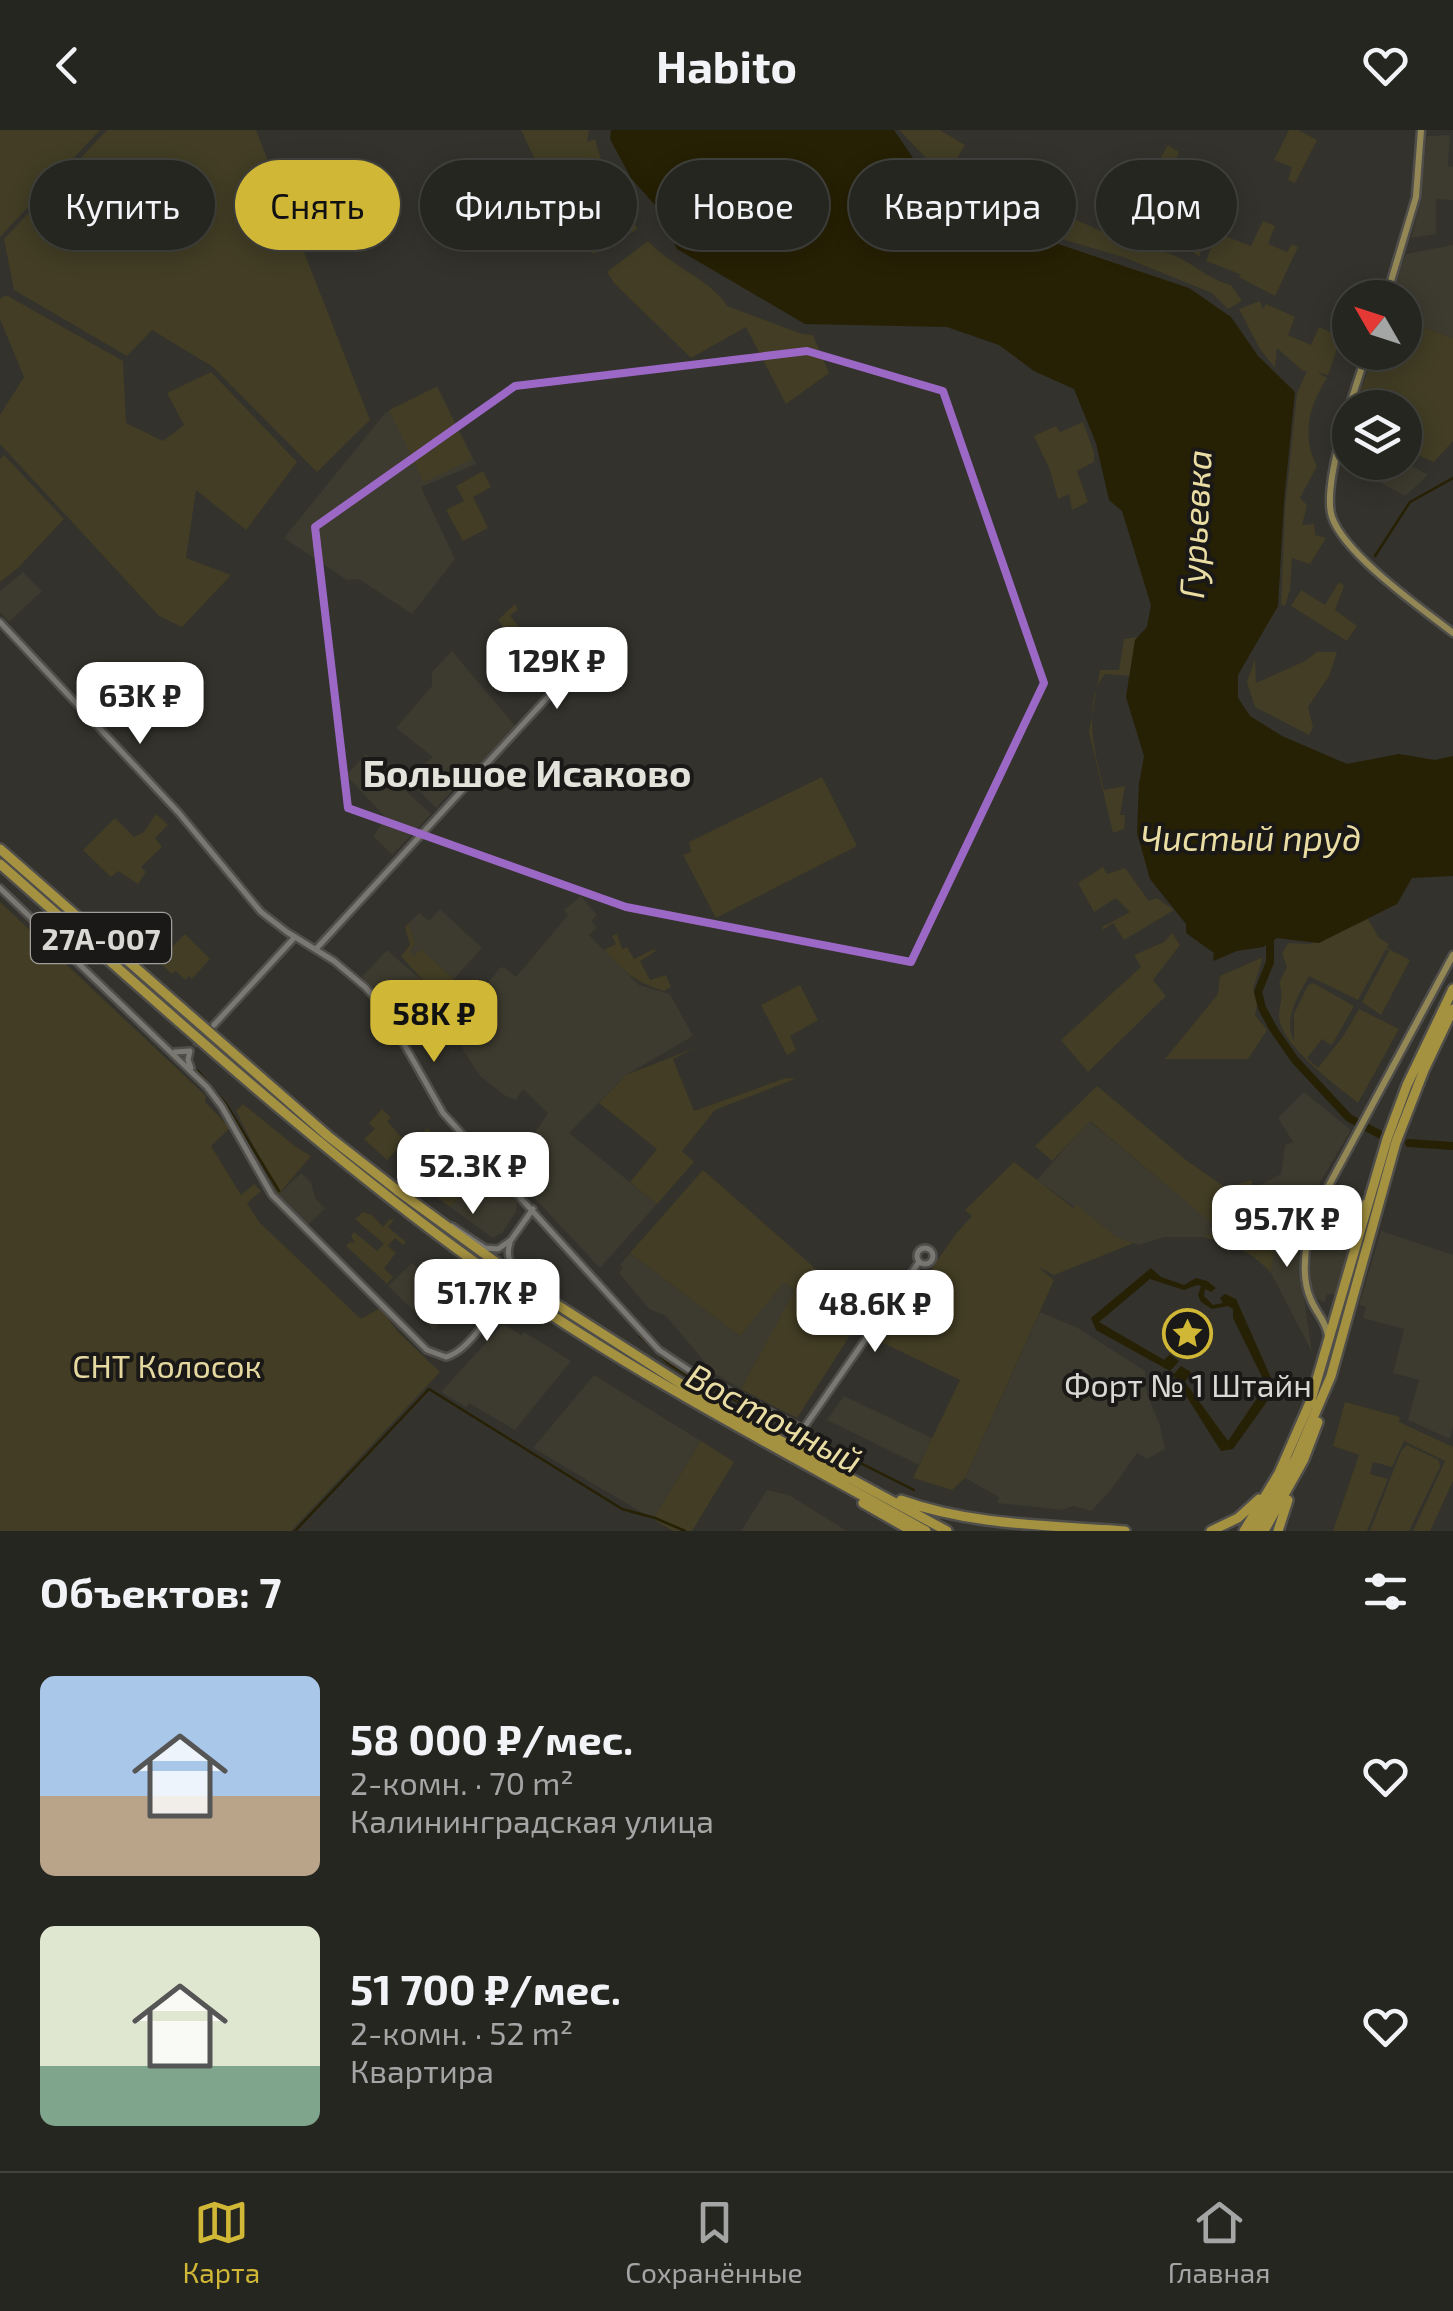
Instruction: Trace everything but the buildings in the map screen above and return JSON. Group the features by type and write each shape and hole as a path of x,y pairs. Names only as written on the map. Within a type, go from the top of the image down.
{"highway":[{"name":"27А-007","path":"0,849 296,1109 436,1219 556,1305 711,1403 947,1531"},
{"name":"27А-007","path":"0,864 310,1135 492,1274 660,1384 926,1531"},
{"path":"1278,1531 1314,1436 1408,1085 1453,990"},
{"path":"1244,1531 1279,1472 1312,1400 1370,1193 1453,1009"},
{"path":"1254,1531 1296,1458 1331,1376"},
{"path":"1211,1531 1246,1512 1279,1472"},
{"path":"819,1474 912,1531"},
{"path":"1264,1531 1297,1474"},
{"path":"866,1487 958,1517 1125,1531"}],"main road":[{"path":"1391,280 1416,197 1421,130"},
{"path":"1361,370 1342,428 1330,505 1333,520 1382,578 1453,633"},
{"path":"1329,1342 1326,1324 1310,1298 1305,1280 1308,1232 1320,1202 1453,956"},
{"path":"1320,1202 1330,1220 1338,1224 1356,1218 1370,1193"}],"street":[{"path":"0,622 179,813 262,912 352,976 383,1008 443,1113 669,1358 802,1429 919,1262"},
{"path":"316,949 581,662"},
{"path":"0,888 192,1071 222,1107 272,1195 428,1350 441,1357 455,1354 492,1308 506,1300 526,1298"},
{"path":"280,928 288,946"},
{"path":"214,1025 295,937"},
{"path":"172,1051 180,1054 192,1048"},
{"path":"181,1060 192,1048"},
{"path":"192,1048 188,1060 192,1071"},
{"path":"524,1200 526,1220"},
{"path":"436,1219 492,1250 504,1247 534,1209"},
{"path":"526,1220 545,1222"},
{"path":"511,1240 507,1253 511,1266 556,1305"},
{"path":"492,1274 496,1295 492,1308"}],"highlighted area":[{"path":"807,351 943,391 1044,683 911,962 626,907 348,808 315,527 515,386"}],"shaded area":[{"path":"1450,135 1448,166 1453,167 1453,200 1436,199 1436,234 1411,238 1420,204 1427,136"},
{"path":"1453,245 1453,338 1422,327 1422,280 1397,280 1406,254"},
{"path":"437,386 476,464 421,487 455,559 412,614 359,579 347,580 284,538 385,413"},
{"path":"1422,472 1428,475 1405,496 1375,480 1422,480"},
{"path":"23,572 42,591 9,622 0,612 0,591"},
{"path":"452,651 515,726 464,782 453,776 448,783 454,789 436,808 407,778 433,757 396,728 432,686 432,672"},
{"path":"366,754 431,814 392,855 373,836 386,818 346,775"},
{"path":"581,896 597,915 591,921 597,928 589,935 639,985 670,994 693,1036 626,1075 569,1133 657,1204 600,1268 509,1171 548,1113 523,1089 516,1100 480,1076 463,1050 460,1033 479,1012 471,1004 500,968 516,977 568,915 564,910"},
{"path":"440,909 482,948 454,979 422,950 414,956 409,950 415,944 409,923 419,913 429,921"},
{"path":"387,950 426,984 406,1005 394,993 384,1001 362,977"},
{"path":"1304,1092 1351,1130 1309,1201 1298,1247 1312,1352 1271,1273 1275,1245 1258,1186 1281,1174 1285,1145 1293,1142 1278,1118"},
{"path":"1089,1121 1221,1230 1203,1237 1164,1237 1139,1245 1116,1237 1037,1180"},
{"path":"485,1168 517,1202 516,1212 502,1233 493,1238 450,1207"},
{"path":"301,1173 311,1182 315,1198 325,1208 308,1225 278,1195"},
{"path":"1381,1231 1453,1255 1450,1439 1408,1420 1419,1380 1393,1373 1404,1329 1363,1318 1366,1307 1359,1305"},
{"path":"1312,1232 1350,1245 1336,1294 1327,1294 1325,1302 1313,1298 1310,1283"},
{"path":"630,1253 740,1336 784,1281 796,1290 741,1389 714,1373 666,1316 649,1309 619,1273"},
{"path":"412,1263 458,1306 434,1330 388,1286"},
{"path":"1040,1312 1078,1328 1145,1371 1147,1395 1160,1425 1165,1449 1147,1459 1137,1453 1091,1511 1073,1506 1062,1510 997,1503 999,1497 965,1478"},
{"path":"503,1324 521,1335 524,1332 571,1361 515,1430 469,1403 466,1407 441,1392"},
{"path":"594,1375 701,1441 653,1519 533,1448"},
{"path":"844,1396 932,1438 919,1465 827,1420"},
{"path":"767,1490 789,1495 847,1531 741,1531"}],"green space":[{"path":"0,130 100,130 72,160 30,160 30,205 0,237"},
{"path":"107,130 256,130 268,160 235,160 235,250 303,250 370,420 317,472 213,367 152,330 127,356 14,290 4,239 30,211 30,250 215,250 215,160 79,160"},
{"path":"521,130 589,130 587,142 595,139 601,160 543,160 535,160"},
{"path":"899,130 940,130 965,145 956,160 928,160"},
{"path":"1289,130 1298,130 1317,140 1295,183 1288,180 1292,167 1274,160"},
{"path":"1168,145 1179,152 1176,160 1160,160"},
{"path":"1076,220 1096,229 1096,249 1076,243"},
{"path":"1263,221 1275,226 1268,244 1287,252 1292,244 1298,247 1275,296 1239,277 1240,274 1206,261 1210,250 1237,250 1237,241 1251,246"},
{"path":"648,241 712,289 727,306 813,335 829,373 786,404 746,327 691,358 607,272"},
{"path":"1099,250 1158,250 1176,256 1231,285 1242,301 1228,309 1212,293"},
{"path":"6,295 123,361 126,423 163,441 184,425 167,393 211,372 297,462 246,530 196,490 186,558 231,575 182,627 159,616 0,444 0,415 24,377 0,319 0,299"},
{"path":"1260,301 1263,309 1266,304 1295,317 1288,335 1311,345 1319,327 1332,333 1332,363 1328,375 1317,372 1327,378 1309,421 1309,443 1317,466 1300,498 1307,505 1302,525 1314,524 1315,535 1326,538 1310,564 1292,558 1285,606 1281,605 1285,509 1297,393 1307,371 1277,348 1275,368 1239,309"},
{"path":"1422,327 1453,338 1453,441 1434,462 1422,457 1422,390 1361,390 1368,370 1422,370"},
{"path":"437,387 472,459 424,482 389,410"},
{"path":"1083,422 1094,462 1077,471 1088,502 1072,510 1069,494 1058,499 1034,436 1056,426 1060,432"},
{"path":"4,455 64,519 0,582 0,459"},
{"path":"483,471 491,487 473,497 488,528 463,541 446,510 464,501 456,486"},
{"path":"1339,582 1344,586 1335,610 1357,626 1347,641 1291,606 1301,590 1325,605"},
{"path":"515,604 518,610 510,615 538,654 533,659 524,657 501,667 487,652 505,629 498,620"},
{"path":"1137,637 1131,676 1105,674 1096,691 1100,670 1119,670 1124,639"},
{"path":"1317,652 1337,652 1329,676 1308,707 1313,727 1309,735 1255,707 1247,682 1255,659 1256,683"},
{"path":"1092,715 1094,747 1104,790 1125,786 1120,815 1125,815 1124,829 1113,833 1089,732"},
{"path":"822,777 857,846 716,918 683,855 691,852 689,842"},
{"path":"156,814 168,825 155,838 162,847 141,867 146,872 138,884 118,871 111,877 83,850 115,818 134,837 144,832"},
{"path":"1103,867 1107,874 1125,868 1149,901 1157,898 1174,910 1124,940 1113,923 1103,930 1102,927 1130,912 1116,898 1094,912 1078,883"},
{"name":"СНТ Колосок","path":"0,902 206,1096 205,1102 230,1128 211,1146 241,1195 254,1184 261,1191 247,1203 259,1222 361,1319 380,1308 398,1332 440,1372 291,1531 0,1531"},
{"path":"1368,919 1379,938 1389,944 1387,948 1410,960 1381,1015 1362,1002 1389,951 1386,949 1358,1000 1309,976 1293,1007 1290,1024 1294,1041 1294,1014 1308,985 1313,983 1354,1006 1333,1043 1322,1039 1307,1058 1318,1068 1359,1009 1399,1029 1358,1103 1313,1066 1284,1033 1279,1017 1279,983 1287,967 1282,954 1288,943 1310,944"},
{"path":"409,923 415,944 410,951 414,956 421,949 454,979 435,994 401,956 410,945 405,927"},
{"path":"1172,933 1180,945 1153,980 1166,996 1088,1072 1061,1040 1141,967 1134,955 1164,942"},
{"path":"185,934 210,959 192,979 189,976 185,980 158,961"},
{"path":"617,934 622,949 627,947 634,959 654,949 640,961 650,980 666,975 671,987 664,991 645,984 618,964 604,950 616,944 612,936"},
{"path":"1263,957 1253,989 1258,1001 1255,1015 1267,1030 1248,1059 1165,1059 1218,994 1220,976"},
{"path":"800,985 818,1020 790,1036 796,1050 787,1055 761,1005"},
{"path":"697,1047 673,1059 694,1111 786,1078 795,1079 715,1110 682,1151 694,1162 657,1204 630,1182 657,1149 599,1103 626,1075"},
{"path":"1097,1086 1226,1188 1251,1180 1269,1243 1275,1245 1271,1273 1240,1249 1203,1237 1220,1230 1090,1121 1052,1161 1035,1146"},
{"path":"243,1104 311,1156 278,1195 236,1111"},
{"path":"382,1109 405,1141 387,1160 364,1139 375,1129 369,1123"},
{"path":"427,1128 452,1159 465,1148 485,1168 450,1207 432,1193 440,1181 427,1171 421,1178 398,1161 406,1152 441,1181 449,1170 414,1144"},
{"path":"1014,1162 1073,1208 1077,1205 1116,1237 1134,1243 1054,1275 1038,1267 1054,1280 965,1478 952,1490 913,1478 960,1380 881,1342 972,1216 965,1210"},
{"path":"703,1170 865,1312 797,1418 741,1389 795,1290 784,1282 740,1336 630,1253"},
{"path":"363,1212 383,1227 394,1220 388,1227 406,1242 403,1245 395,1238 388,1246 396,1253 384,1268 393,1277 387,1284 346,1246 355,1243 351,1236 354,1232 377,1251 384,1244 355,1219"},
{"path":"1345,1402 1400,1417 1399,1422 1453,1447 1453,1481 1430,1531 1413,1531 1445,1461 1404,1441 1392,1467 1373,1462 1370,1474 1388,1479 1367,1531 1333,1531 1359,1455 1333,1446"},
{"path":"701,1441 734,1462 692,1531 673,1531 653,1519"},
{"path":"1407,1445 1439,1460 1440,1467 1409,1531 1370,1531 1401,1451"}],"water":[{"name":"Чистый пруд","path":"611,130 894,130 916,160 849,160 849,250 1076,250 1189,288 1231,317 1258,356 1295,392 1278,606 1238,675 1238,698 1250,716 1282,736 1347,764 1399,754 1435,760 1453,756 1453,876 1412,878 1397,904 1319,943 1277,938 1263,947 1237,951 1213,961 1214,953 1186,933 1186,924 1150,879 1137,833 1144,756 1126,697 1135,640 1147,627 1151,605 1122,511 1109,500 1096,443 1074,389 1034,371 999,345 947,327 805,324 679,250 829,250 829,160 657,160 657,207 637,185 637,160 621,160 610,139"},
{"path":"1151,1268 1161,1277 1184,1285 1196,1278 1207,1281 1216,1288 1211,1292 1205,1289 1204,1296 1213,1305 1223,1303 1220,1298 1225,1294 1236,1299 1276,1389 1233,1449 1221,1451 1173,1375 1181,1366 1191,1372 1185,1382 1228,1441 1266,1385 1233,1318 1233,1309 1212,1309 1201,1302 1201,1286 1184,1290 1150,1279 1099,1322 1164,1360 1170,1354 1179,1361 1170,1371 1096,1330 1091,1318"}],"waterway":[{"path":"1375,556 1410,502 1453,478"},
{"name":"Гурьевка","path":"1270,938 1270,962 1258,992 1274,1030 1295,1060 1349,1118 1381,1135"},
{"path":"198,1071 226,1104 279,1191"},
{"name":"Гурьевка","path":"1409,1143 1453,1146"},
{"name":"Восточный","path":"640,1336 669,1364 691,1378 914,1490"},
{"name":"Восточный","path":"295,1531 429,1389 622,1509 685,1531"}],"tunnel":[{"path":"194,1046 214,1025"}],"place":[{"name":"Форт № 1 Штайн","path":"1188,1334"}],"district":[{"name":"Большое Исаково","path":"527,772"}]}
